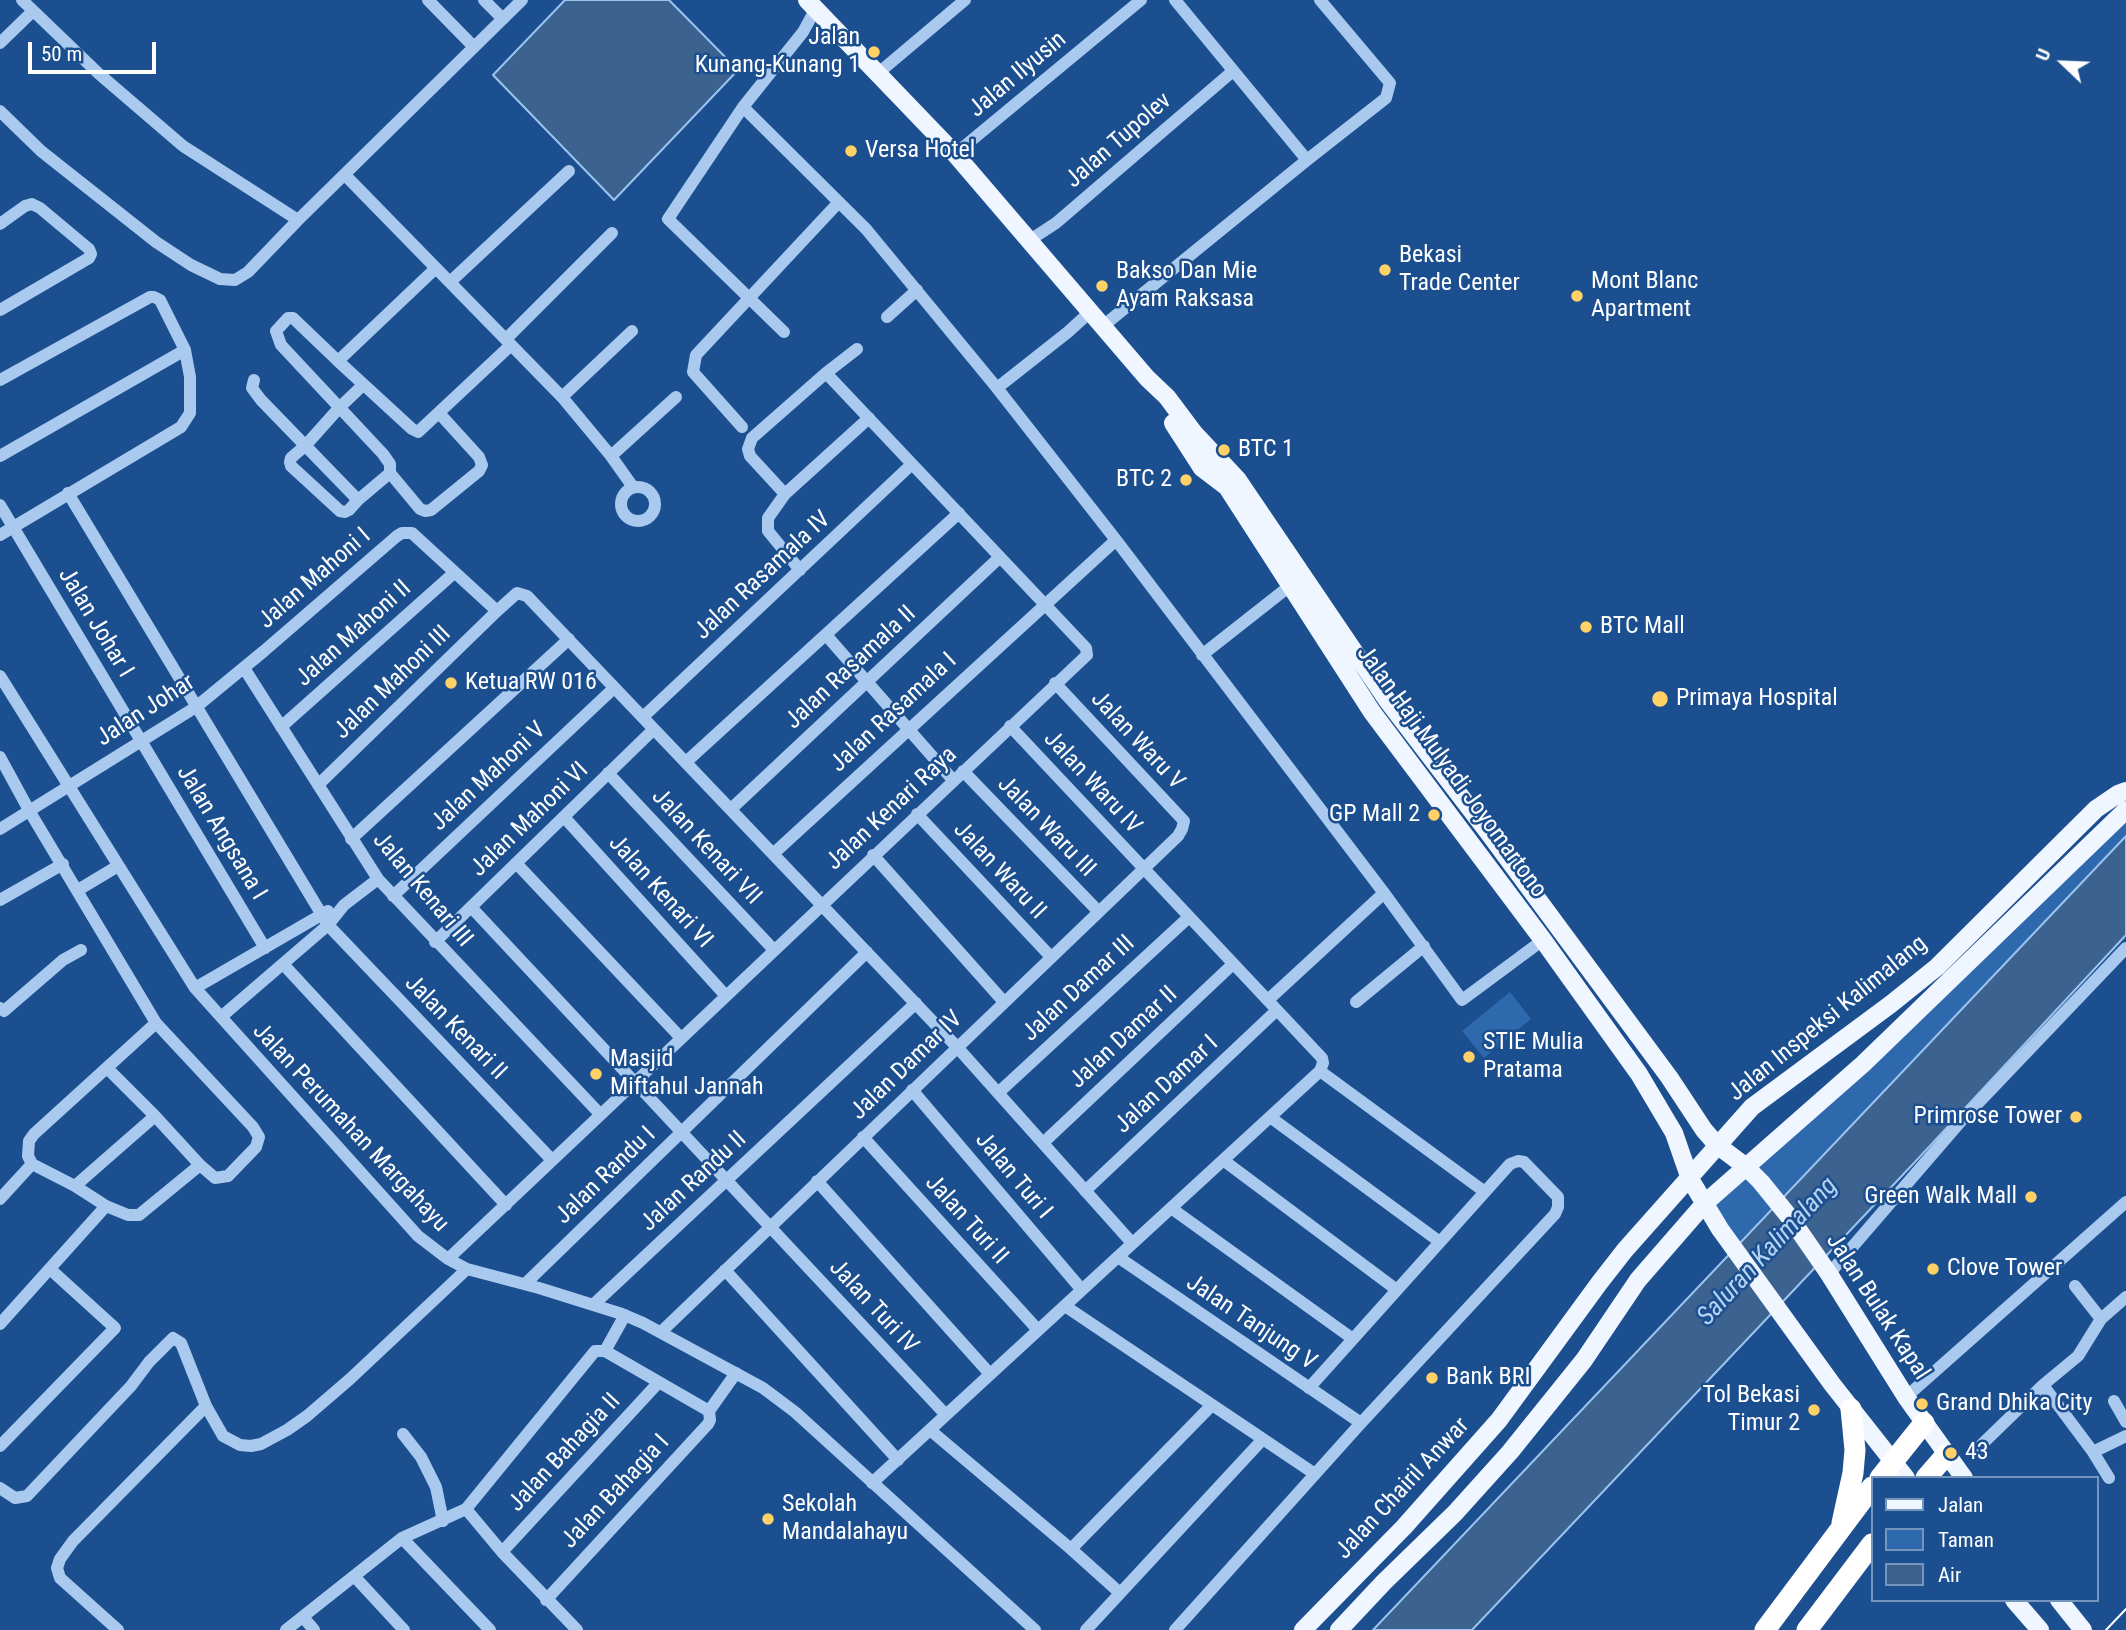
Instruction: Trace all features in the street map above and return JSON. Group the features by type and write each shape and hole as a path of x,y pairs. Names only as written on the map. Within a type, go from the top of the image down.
{"highway":[{"path":"1841,1528 1855,1450 1851,1409"},
{"path":"1892,1472 1924,1423"},
{"path":"1929,1476 1946,1455"},
{"path":"1765,1630 1870,1491"},
{"path":"1807,1630 1870,1547"}],"main road":[{"name":"Jalan Haji Mulyadi Joyomartono","path":"811,5 955,154 1147,378 1167,397 1194,433 1238,480 1387,700 1571,943 1669,1077 1704,1130 1717,1145 1745,1166"},
{"name":"Jalan Haji Mulyadi Joyomartono","path":"1147,378 1160,406 1202,468 1227,488 1372,712 1543,940 1639,1074 1674,1133 1690,1180 1704,1203"},
{"name":"Jalan Inspeksi Kalimalang","path":"1690,1180 1752,1107 1892,1004 1937,967 2096,809 2126,791"},
{"name":"Jalan Inspeksi Kalimalang","path":"1704,1203 1863,1064 2126,810"},
{"path":"1892,1004 1905,1024"},
{"name":"Jalan Bulak Kapal","path":"1745,1166 1791,1219 1829,1274 1906,1398 1962,1476"},
{"name":"Jalan Chairil Anwar","path":"1303,1630 1404,1527 1491,1430 1600,1282 1690,1180"},
{"path":"1704,1203 1781,1315 1851,1409 1892,1472"},
{"name":"Jalan Chairil Anwar","path":"1339,1630 1384,1581 1455,1513 1510,1452 1584,1360 1638,1280 1704,1203"},
{"path":"2016,1602 2040,1630"},
{"path":"2062,1602 2083,1630"}],"street":[{"path":"22,0 98,73 183,146 298,220"},
{"path":"428,0 474,47"},
{"path":"484,0 503,19"},
{"path":"0,111 41,151 156,242 191,265 227,281 241,278 522,0"},
{"path":"876,75 965,0"},
{"name":"Jalan Ilyusin","path":"955,154 1140,0"},
{"path":"1175,0 1307,160"},
{"path":"1103,326 1386,98 1391,83 1321,0"},
{"path":"784,332 668,219 743,107 803,32 811,5"},
{"path":"0,43 33,11"},
{"name":"Jalan Tupolev","path":"1030,240 1056,223 1233,71"},
{"path":"743,107 866,229 997,388 1116,540 1462,1000 1543,940"},
{"path":"450,282 569,171"},
{"path":"345,175 562,397 633,487"},
{"path":"743,427 693,372 696,355 839,202"},
{"path":"0,224 25,206 33,204 89,249 91,254 89,258 0,310"},
{"path":"439,413 479,457 482,465 479,471 431,510 425,511 420,509 390,473 390,464 383,454 281,345 276,331 288,318 293,318 363,385 420,432 612,233"},
{"path":"338,361 436,268"},
{"path":"887,317 917,290"},
{"path":"0,380 150,297 160,300 185,350 190,377 190,414 181,427 0,535"},
{"path":"997,388 1090,312"},
{"path":"562,397 632,331"},
{"path":"785,494 750,456 748,449 752,438 857,349"},
{"path":"0,456 185,350"},
{"name":"Jalan Kenari Raya","path":"448,1259 1086,655 1087,651 1044,604 826,373"},
{"path":"254,380 251,385 253,389 358,500"},
{"path":"363,385 306,445 291,457 291,466 340,511 345,512 390,473"},
{"path":"611,456 677,397"},
{"path":"800,570 768,531 768,518 785,494 869,418"},
{"name":"Jalan Rasamala IV","path":"643,718 912,464"},
{"name":"Jalan Kenari II","path":"68,493 324,920 552,1160"},
{"name":"Jalan Johar I","path":"0,505 141,741"},
{"path":"686,762 959,513"},
{"name":"Jalan Mahoni I","path":"244,668 397,536 407,532 416,536 454,573"},
{"name":"Jalan Rasamala I","path":"773,853 1116,540"},
{"name":"Jalan Rasamala II","path":"731,809 1000,557"},
{"path":"454,573 497,611"},
{"name":"Jalan Mahoni II","path":"281,727 454,573"},
{"path":"1202,655 1292,585"},
{"name":"Jalan Mahoni III","path":"318,785 517,593 527,596 569,639"},
{"name":"Jalan Waru III","path":"826,635 909,728 1098,911"},
{"path":"351,839 569,639 916,1003 1132,1243"},
{"name":"Jalan Johar","path":"0,829 196,707 244,668"},
{"name":"Jalan Kenari III","path":"244,668 378,879 600,1114"},
{"name":"Jalan Perumahan Margahayu","path":"0,676 64,789 118,866 195,988 418,1236 448,1259 467,1269 625,1315 763,1388 794,1412 1035,1630"},
{"name":"Jalan Waru V","path":"1055,683 1184,821 1182,830"},
{"name":"Jalan Mahoni V","path":"393,896 614,688"},
{"name":"Jalan Waru IV","path":"1010,726 1322,1058 1320,1071"},
{"name":"Jalan Mahoni VI","path":"435,942 654,729"},
{"name":"Jalan Angsana I","path":"141,741 265,948"},
{"path":"0,757 35,808 63,864 82,888 156,1023 257,1132 258,1142 253,1152 228,1177 215,1178 107,1068"},
{"name":"Jalan Kenari VII","path":"608,774 774,950"},
{"name":"Jalan Waru II","path":"917,814 1051,957"},
{"name":"Jalan Kenari VI","path":"564,817 726,996"},
{"name":"Jalan Damar IV","path":"661,1332 1182,830"},
{"path":"873,855 1004,1002"},
{"path":"516,863 681,1038"},
{"path":"0,900 63,864"},
{"path":"82,888 118,866"},
{"path":"221,1017 283,964 324,920 378,879"},
{"name":"Jalan Damar I","path":"1085,1191 1384,893"},
{"name":"Jalan Turi IV","path":"471,907 946,1415"},
{"name":"Jalan Damar III","path":"998,1093 1189,916"},
{"path":"195,988 265,948 324,920"},
{"path":"1356,1002 1424,946"},
{"path":"1829,1274 1961,1121 2126,948"},
{"path":"0,1008 4,1011 63,960 81,950"},
{"name":"Jalan Randu I","path":"525,1284 867,952"},
{"path":"283,964 506,1205"},
{"name":"Jalan Damar II","path":"1043,1143 1233,964"},
{"name":"Jalan Randu II","path":"593,1304 916,1003"},
{"path":"156,1023 30,1138 28,1149 32,1164 106,1206 128,1215 139,1215 200,1165"},
{"path":"872,1483 1320,1071 1485,1192"},
{"name":"Jalan Turi I","path":"912,1090 1082,1290"},
{"path":"75,1186 155,1116"},
{"path":"1270,1116 1440,1242"},
{"name":"Jalan Turi II","path":"863,1137 1038,1330"},
{"path":"1223,1160 1397,1290"},
{"path":"1175,1630 1361,1423 1555,1214 1558,1197 1524,1163 1518,1161 1510,1164 1309,1388"},
{"path":"0,1199 32,1164"},
{"path":"817,1181 990,1374"},
{"path":"1906,1398 2126,1202"},
{"path":"0,1324 106,1206"},
{"path":"1171,1208 1353,1339"},
{"name":"Jalan Tanjung V","path":"1118,1257 1361,1423"},
{"path":"0,1446 115,1328 50,1269"},
{"path":"0,1488 15,1498 27,1496 131,1386 171,1339 177,1339 181,1343 205,1406 219,1429 229,1440 244,1446 261,1444 307,1416 467,1269"},
{"path":"725,1270 898,1460"},
{"path":"2076,1286 2101,1319"},
{"path":"1975,1451 2043,1385 2078,1356 2101,1319 2126,1297"},
{"path":"1065,1306 1315,1474"},
{"path":"605,1351 625,1315"},
{"path":"286,1630 402,1538 466,1509 591,1353 605,1351 709,1411"},
{"name":"Jalan Bahagia I","path":"546,1600 708,1424 709,1411 736,1373"},
{"name":"Jalan Bahagia II","path":"502,1552 659,1382"},
{"path":"2043,1385 2109,1478"},
{"path":"1071,1549 1212,1405"},
{"path":"118,1630 60,1578 57,1568 60,1559 73,1541 205,1406"},
{"path":"930,1430 1121,1593"},
{"path":"403,1434 421,1457 436,1487 443,1521"},
{"path":"2093,1452 2126,1436"},
{"path":"1086,1630 1263,1439"},
{"path":"466,1509 546,1600 577,1630"},
{"path":"402,1538 490,1630"},
{"path":"354,1576 404,1630"},
{"path":"303,1617 314,1630"}],"green space":[{"path":"2126,810 2126,836 1734,1250 1705,1203"},
{"path":"1510,992 1531,1019 1484,1058 1462,1031"}],"water":[{"path":"565,0 669,0 738,70 614,200 493,75"},
{"name":"Saluran Kalimalang","path":"2126,836 2126,935 1472,1630 1373,1630"}],"tram line":[{"path":"2106,1630 2126,1609"}],"place":[{"name":"Jalan Kunang-Kunang 1","path":"874,52"},
{"name":"Versa Hotel","path":"851,151"},
{"name":"Bekasi Trade Center","path":"1385,270"},
{"name":"Bakso Dan Mie Ayam Raksasa","path":"1102,286"},
{"name":"Mont Blanc Apartment","path":"1577,296"},
{"name":"BTC 1","path":"1224,450"},
{"name":"BTC 2","path":"1186,480"},
{"name":"BTC Mall","path":"1586,627"},
{"name":"Ketua RW 016","path":"451,683"},
{"name":"Primaya Hospital","path":"1660,699"},
{"name":"GP Mall 2","path":"1434,815"},
{"name":"STIE Mulia Pratama","path":"1469,1057"},
{"name":"Masjid Miftahul Jannah","path":"596,1074"},
{"name":"Primrose Tower","path":"2076,1117"},
{"name":"Green Walk Mall","path":"2031,1197"},
{"name":"Clove Tower","path":"1933,1269"},
{"name":"Bank BRI","path":"1432,1378"},
{"name":"Grand Dhika City","path":"1922,1404"},
{"name":"Tol Bekasi Timur 2","path":"1814,1410"},
{"name":"43","path":"1951,1453"},
{"name":"Sekolah Mandalahayu","path":"768,1519"}]}
